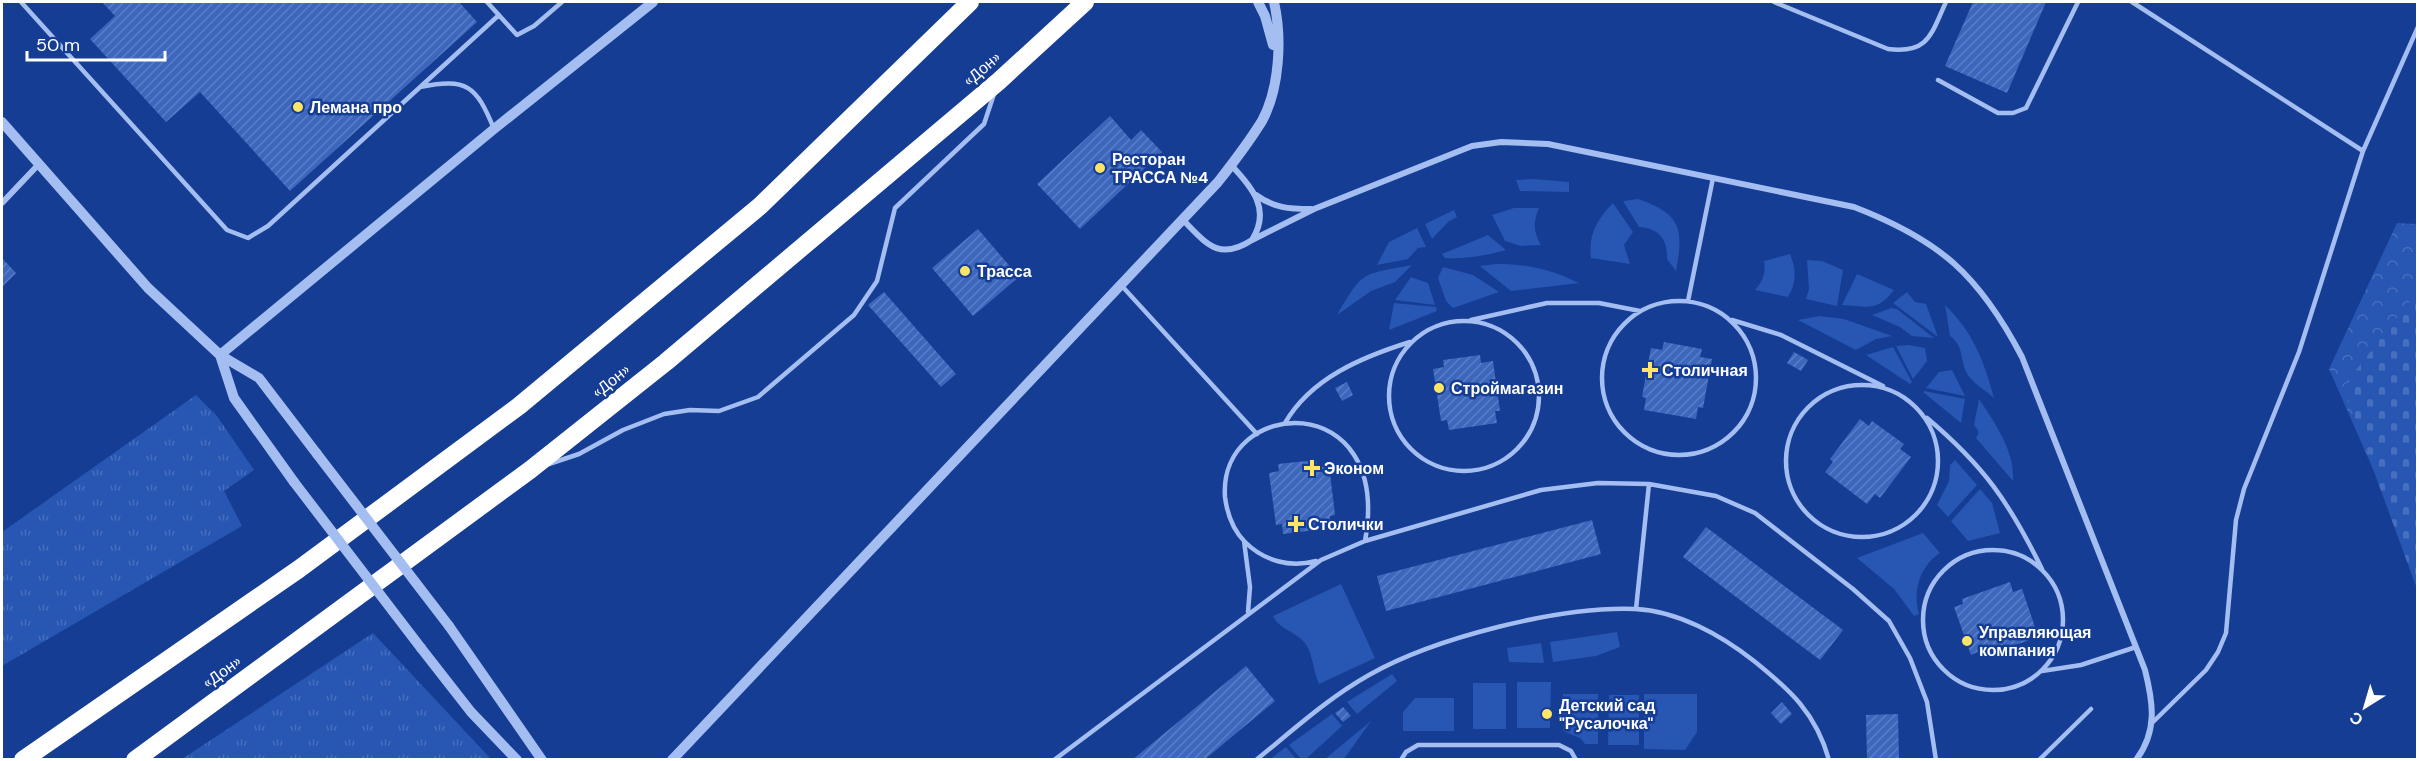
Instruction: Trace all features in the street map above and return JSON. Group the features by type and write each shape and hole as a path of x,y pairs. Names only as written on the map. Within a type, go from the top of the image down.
{"highway":[{"path":"23,759 299,569 519,406 760,206 970,2"},
{"name":"«Дон»","path":"135,759 530,470 666,362 999,81 1085,2"}],"street":[{"path":"1258,2 1265,16 1277,60"},
{"path":"672,759 1231,165 1262,120 1272,94 1277,60 1277,16 1274,2"},
{"path":"220,355 646,4"},
{"path":"2,122 148,288 220,355 259,378 448,626 542,759"},
{"path":"1182,219 1205,242 1221,251 1237,250 1314,209 1472,146 1501,142 1548,144 1854,207 1892,222 1945,256 1976,284 2000,315 2022,357 2136,648 2152,696 2149,740 2136,759"},
{"path":"2,203 38,165"},
{"path":"1231,165 1255,194 1268,204 1284,209 1314,209"},
{"path":"1252,240 1261,226 1255,194"},
{"path":"220,355 234,398 294,482 471,712 517,759"}],"lane":[{"path":"21,2 227,230 248,238 268,226 499,15"},
{"path":"496,2 489,4 517,35 534,26 561,2"},
{"path":"1774,2 1785,3 1888,49 1907,52 1922,45 1931,33 1946,2"},
{"path":"1938,80 1998,113 2013,113 2026,108 2078,2"},
{"path":"2132,2 2362,151"},
{"path":"2152,722 2206,670 2218,652 2226,633 2239,506 2299,352 2362,151 2418,27"},
{"path":"420,87 450,81 468,87 480,98 494,129"},
{"path":"530,470 579,454 623,430 664,414 690,410 719,411 758,397 854,315 877,281 895,208 984,124 999,81"},
{"path":"1688,301 1713,178"},
{"path":"1120,285 1257,434"},
{"path":"1729,319 1748,344 1754,358 1756,389 1746,417 1727,439 1702,452 1674,455 1646,448 1622,430 1606,404 1602,390 1604,360 1609,345 1622,326 1640,311 1670,301 1688,301 1716,310 1729,319 1781,335 1841,363 1896,393 1955,442 1988,476 2019,521 2043,572 2058,595 2063,622 2057,649 2042,671 2019,686 2005,690 1978,689 1952,678 1934,659 1923,633 1924,606 1935,580 1954,561 1966,555 1994,550 2020,556 2043,572"},
{"path":"1285,423 1299,401 1316,387 1373,354 1413,341 1438,326 1547,303 1599,303 1640,311"},
{"path":"1413,341 1395,365 1389,393 1390,408 1400,435 1420,457 1440,467 1461,471 1490,467 1515,451 1533,428 1539,399 1538,384 1528,357 1508,335 1495,328 1467,321"},
{"path":"1896,393 1867,385 1838,389 1812,403 1798,420 1789,441 1787,470 1796,498 1815,520 1842,534 1864,536 1886,532 1911,518 1930,494 1938,466 1934,437 1919,411"},
{"path":"1321,560 1300,564 1266,558 1244,541 1229,517 1225,490 1232,463 1239,451 1257,434 1285,423 1306,423 1326,429 1338,436 1356,456 1366,482 1369,519 1365,541"},
{"path":"1054,759 1248,612 1321,560 1365,541 1541,490 1598,483 1649,484 1716,496 1755,513 1853,589 1889,621 1910,658 1927,702 1936,759"},
{"path":"1636,609 1649,484"},
{"path":"1244,541 1250,587 1248,612"},
{"path":"1256,759 1367,676 1410,655 1459,638 1529,621 1589,611 1636,609 1681,619 1736,647 1777,680 1804,706 1822,736 1829,759"},
{"path":"2042,671 2081,665 2136,648"},
{"path":"2039,759 2091,709"},
{"path":"1401,759 1406,752 1418,745 1559,744 1571,751 1576,759"}],"green space":[{"path":"1516,180 1569,182 1569,192 1520,191"},
{"path":"1638,199 1663,211 1676,224 1679,244 1676,271 1667,259 1666,246 1661,236 1652,230 1639,227 1623,201"},
{"path":"1613,203 1633,232 1624,245 1630,264 1591,258 1592,235 1602,215"},
{"path":"1514,208 1539,208 1535,226 1541,245 1521,246 1505,241 1492,215"},
{"path":"1454,210 1457,217 1448,222 1432,239 1425,224"},
{"path":"2397,223 2417,224 2417,569 2329,369"},
{"path":"1417,228 1426,247 1418,248 1408,259 1377,265 1389,242"},
{"path":"1488,235 1506,250 1460,258 1445,258 1442,254"},
{"path":"1790,254 1795,276 1788,297 1755,290 1763,277 1764,261"},
{"path":"1807,260 1822,261 1843,270 1837,306 1806,299 1809,289"},
{"path":"1496,264 1539,268 1579,283 1511,291 1480,266"},
{"path":"1412,265 1395,282 1371,291 1337,315 1353,290 1365,277 1373,273"},
{"path":"1443,267 1473,275 1499,292 1453,308 1446,301 1438,278"},
{"path":"1857,274 1894,290 1876,305 1865,307 1842,305"},
{"path":"1411,277 1428,283 1435,305 1395,300"},
{"path":"1907,292 1915,302 1926,304 1938,337 1893,303"},
{"path":"2417,292 2417,589 2343,387"},
{"path":"1394,303 1436,307 1437,311 1389,330"},
{"path":"1945,305 1963,326 1976,348 1994,398 1968,375 1960,349 1950,336"},
{"path":"1891,308 1897,309 1934,338 1912,336 1900,327 1872,315"},
{"path":"1819,316 1844,319 1892,336 1876,339 1856,350 1798,320"},
{"path":"1909,345 1925,348 1927,361 1913,379 1896,346"},
{"path":"1893,347 1912,382 1910,384 1866,355"},
{"path":"1952,370 1965,396 1926,388 1939,372"},
{"path":"1923,392 1965,399 1961,423"},
{"path":"196,395 217,416 254,470 224,491 242,526 2,666 2,532"},
{"path":"1979,399 2007,448 2013,470 2013,481 1976,438 1979,432 1974,425"},
{"path":"1955,460 1977,485 1948,517 1937,505 1949,481 1950,465"},
{"path":"1980,489 1992,503 2000,533 1968,541 1951,521"},
{"path":"1923,533 1940,553 1927,565 1919,580 1917,605 1919,614 1914,616 1894,589 1857,558"},
{"path":"1341,584 1375,658 1319,684 1310,652 1305,643 1276,621 1273,616"},
{"path":"1617,632 1620,647 1596,656 1553,662 1550,642"},
{"path":"373,633 491,759 182,759"},
{"path":"1541,643 1544,663 1509,662 1507,648"},
{"path":"1392,674 1397,681 1357,714 1347,702"},
{"path":"1517,682 1551,682 1550,728 1517,728"},
{"path":"1473,683 1506,683 1506,729 1473,729"},
{"path":"1563,694 1598,694 1598,744 1585,744 1580,738 1563,731"},
{"path":"1644,694 1697,694 1697,732 1685,750 1644,749"},
{"path":"1609,695 1639,695 1639,745 1608,745"},
{"path":"1415,698 1454,698 1454,731 1403,731 1403,712"},
{"path":"1332,714 1342,726 1306,759 1301,759 1289,745"},
{"path":"1371,721 1344,759 1325,759"},
{"path":"1286,747 1296,759 1270,759"}],"building":[{"name":"Лемана про","path":"102,2 459,2 477,22 290,191 200,92 166,122 90,39 115,16"},
{"path":"1973,2 2046,2 2007,93 1945,66"},
{"name":"Ресторан ТРАССА №4","path":"1110,116 1131,140 1141,130 1162,152 1080,229 1037,184"},
{"path":"978,229 1019,277 973,316 932,268"},
{"path":"2,258 16,273 2,287"},
{"path":"884,292 956,374 941,387 868,305"},
{"path":"1664,342 1702,349 1700,357 1712,359 1703,408 1698,407 1696,419 1644,410 1646,398 1642,397 1651,348 1662,350"},
{"path":"1794,352 1808,360 1801,371 1787,363"},
{"path":"1480,355 1481,363 1493,361 1500,411 1495,411 1497,423 1449,430 1447,420 1441,421 1433,369 1444,367 1443,360"},
{"path":"1347,382 1353,395 1342,401 1335,388"},
{"path":"1860,419 1869,426 1872,421 1904,444 1900,449 1911,457 1880,498 1875,494 1867,504 1825,472 1833,462 1830,459"},
{"path":"1316,460 1317,467 1329,465 1335,515 1330,516 1331,528 1283,534 1282,524 1276,525 1269,473 1279,471 1278,464"},
{"path":"1592,520 1601,554 1386,611 1377,576"},
{"path":"1706,527 1843,630 1820,660 1683,557"},
{"path":"2010,582 2013,592 2022,589 2035,627 2027,630 2030,640 1982,656 1980,651 1971,655 1954,607 1963,604 1962,599"},
{"path":"1246,666 1275,701 1204,760 1132,760"},
{"path":"1782,702 1792,714 1781,724 1771,713"},
{"path":"1343,707 1351,716 1343,722 1335,713"},
{"path":"1898,714 1899,760 1867,760 1866,715"}],"place":[{"name":"Лемана про","path":"298,107"},
{"name":"Ресторан ТРАССА №4","path":"1100,168"},
{"name":"Трасса","path":"965,271"},
{"name":"Столичная","path":"1650,370"},
{"name":"Строймагазин","path":"1439,388"},
{"name":"Эконом","path":"1312,468"},
{"name":"Столички","path":"1296,524"},
{"name":"Управляющая компания","path":"1967,641"},
{"name":"Детский сад \"Русалочка\"","path":"1547,714"}]}
